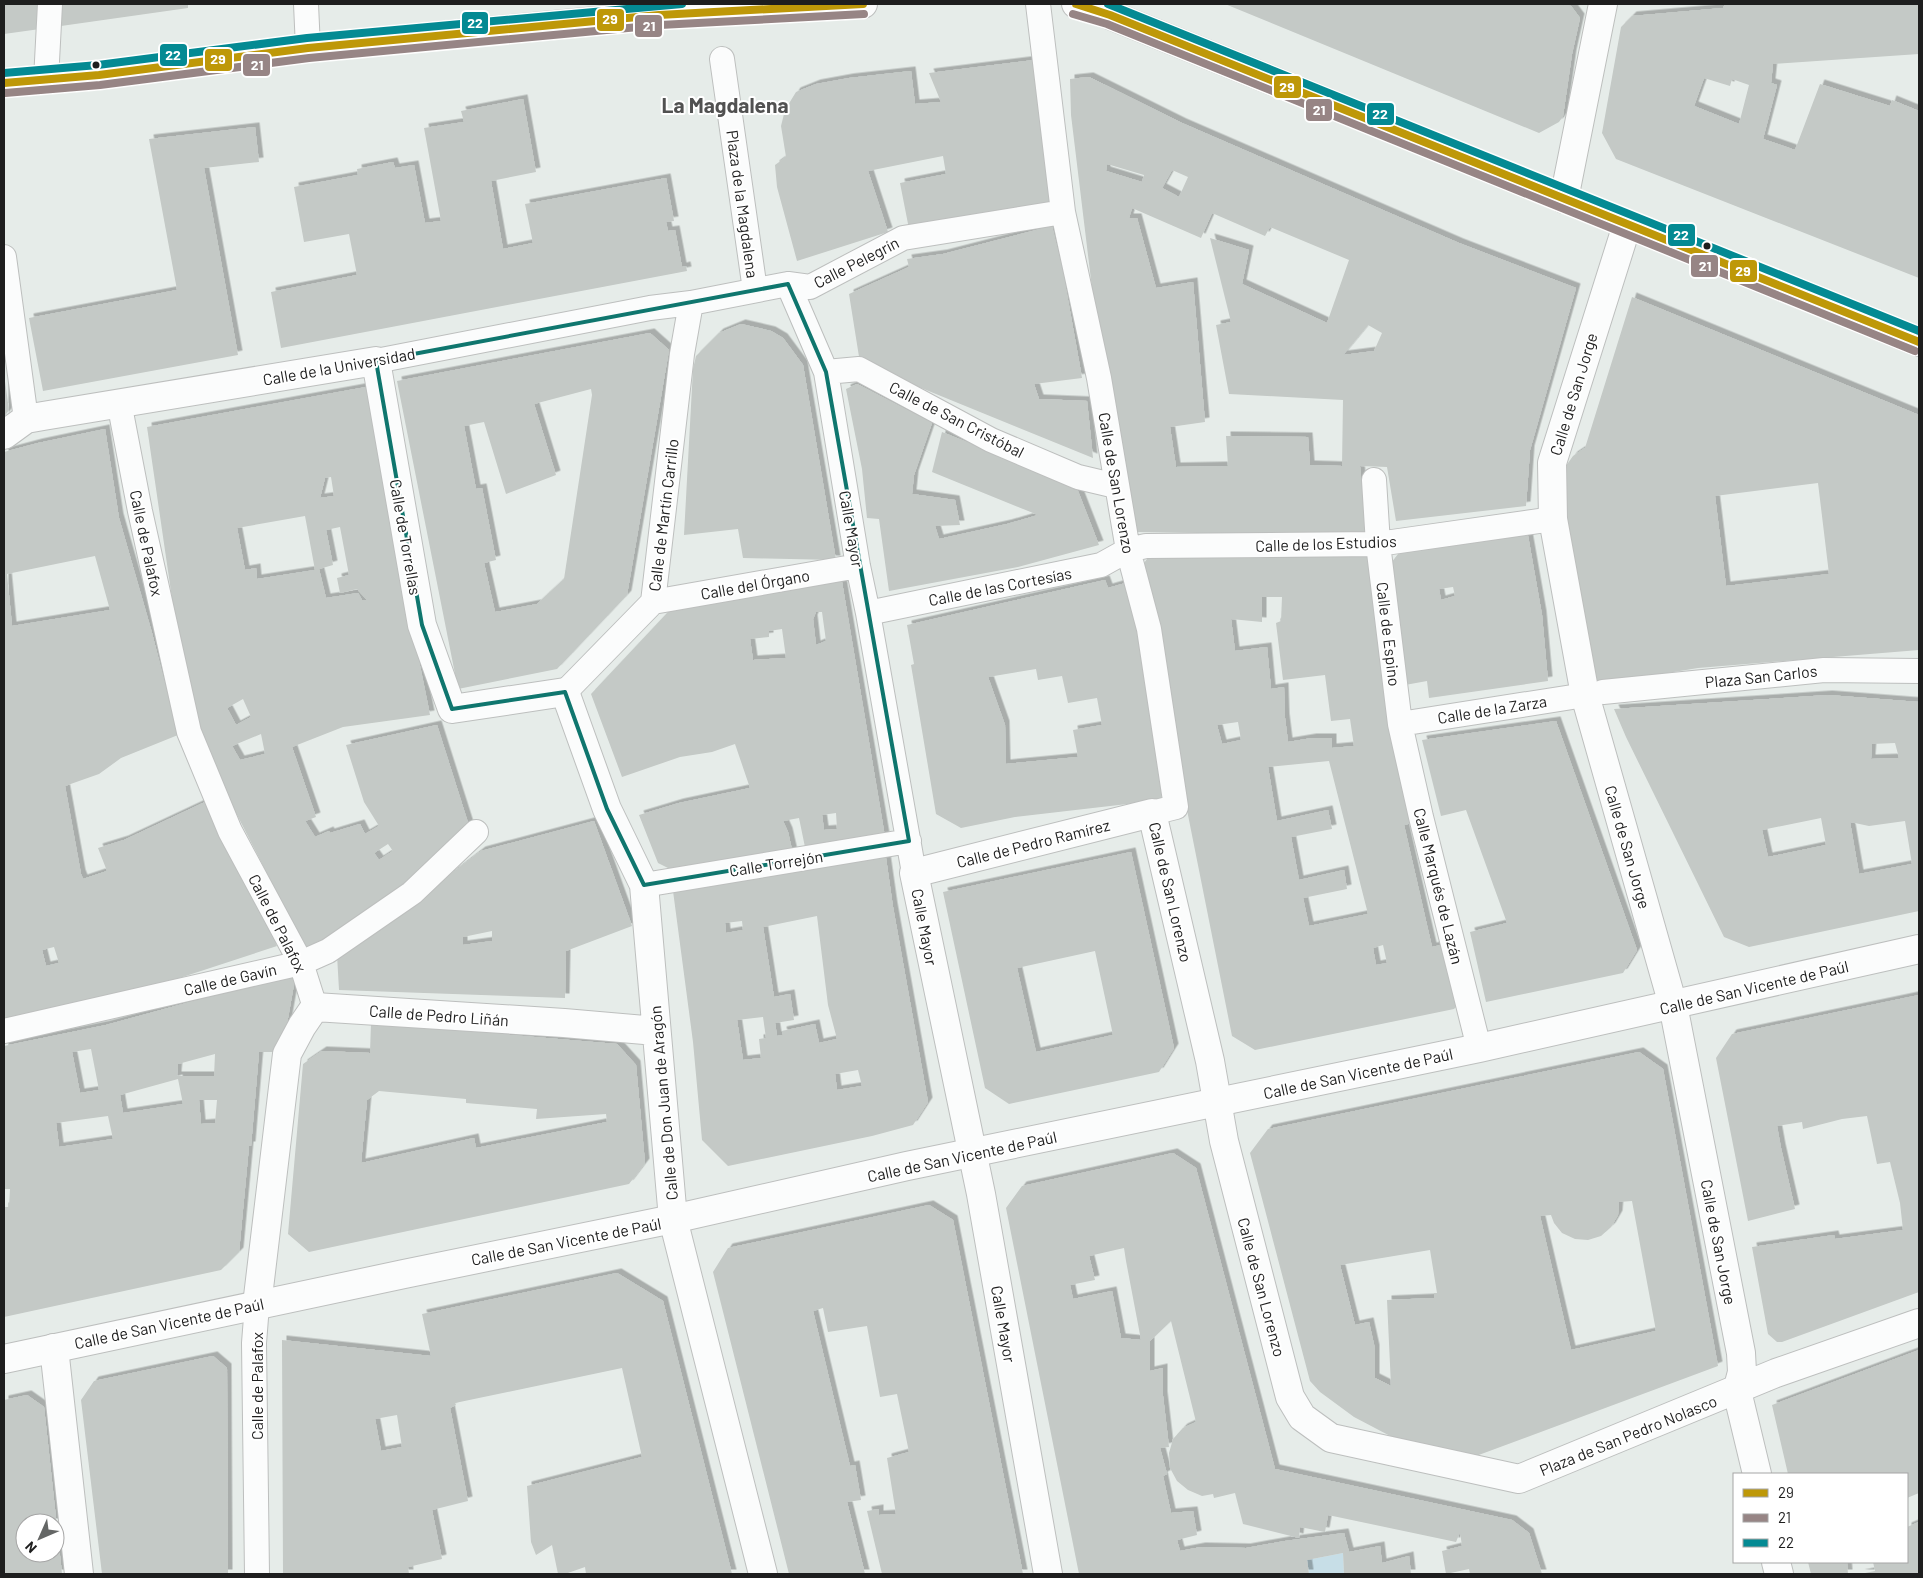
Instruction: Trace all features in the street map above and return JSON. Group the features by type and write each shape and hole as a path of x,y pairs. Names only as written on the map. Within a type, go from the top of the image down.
{"street":[{"path":"46,80 50,4"},
{"path":"306,4 308,48"},
{"path":"4,83 46,80 308,48 659,9 863,4"},
{"name":"Calle de San Lorenzo","path":"1038,4 1063,212 1099,378 1128,550 1149,630 1176,807 1152,813 1208,1052 1224,1141 1290,1397 1302,1417 1331,1438 1519,1479"},
{"path":"1076,4 1107,10 1627,225 1919,342"},
{"path":"1564,198 1603,4"},
{"name":"Plaza de la Magdalena","path":"722,59 755,290"},
{"name":"Calle Pelegrín","path":"650,308 691,303 788,284 810,287 903,238 1063,212"},
{"name":"Calle de San Jorge","path":"1627,225 1552,463 1553,519 1594,693 1672,1005 1741,1353 1742,1372 1737,1390 1757,1473"},
{"path":"4,257 26,419 4,435"},
{"name":"Calle Mayor","path":"788,284 826,372 858,566 914,873 973,1153 1048,1574"},
{"name":"Calle de Martín Carrillo","path":"565,692 653,602 682,354 691,303"},
{"name":"Calle de la Universidad","path":"26,419 119,402 376,361 650,308"},
{"name":"Calle de Torrellas","path":"376,361 422,625 452,709 565,692"},
{"name":"Calle de San Cristóbal","path":"826,372 859,369 991,440 1078,476 1116,486"},
{"name":"Calle de Palafox","path":"119,402 140,511 189,732 230,831 301,963 315,1006 287,1054 257,1305 254,1343 257,1574"},
{"name":"Calle de Espino","path":"1374,480 1378,544 1400,724"},
{"name":"Calle de los Estudios","path":"1128,550 1146,546 1378,544 1553,519"},
{"name":"Calle de las Cortesías","path":"868,613 1101,565 1128,550"},
{"name":"Calle del Órgano","path":"653,602 858,566"},
{"name":"Plaza San Carlos","path":"1594,693 1824,670 1919,671"},
{"name":"Calle de Don Juan de Aragón","path":"565,692 607,809 644,885 673,1219 763,1574"},
{"name":"Calle de la Zarza","path":"1400,724 1594,693"},
{"name":"Calle Marqués de Lazán","path":"1400,724 1421,817 1480,1048"},
{"name":"Calle de Pedro Ramírez","path":"914,873 1152,813"},
{"name":"Calle de Gavín","path":"4,1031 301,963 328,951 412,893 476,832"},
{"name":"Calle Torrejón","path":"644,885 909,841"},
{"name":"Calle de San Vicente de Paúl","path":"4,1359 673,1219 973,1153 1480,1048 1919,950"},
{"name":"Calle de Pedro Liñán","path":"315,1006 656,1031"},
{"name":"Plaza de San Pedro Nolasco","path":"1519,1479 1776,1373 1919,1323"},
{"path":"54,1348 79,1574"}],"highlighted area":[{"path":"788,284 826,372 909,841 644,885 607,809 565,692 452,709 422,625 376,361"}],"shaded area":[{"path":"1343,1553 1344,1574 1309,1574 1307,1560"}],"building":[{"path":"4,4 42,4 40,29 4,34"},
{"path":"62,4 188,4 188,8 61,26"},
{"path":"1225,4 1556,4 1571,6 1580,18 1572,54 1563,116 1559,122 1539,133"},
{"path":"1725,4 1919,4 1919,54 1773,64 1771,83 1777,85 1763,139 1795,150 1820,84 1890,106 1892,100 1919,111 1919,278 1616,159 1602,133 1621,27 1632,16 1723,8","holes":["1704,78 1730,86 1732,79 1749,85 1739,124 1694,106"]},
{"path":"1034,60 1051,202 976,214 909,229 900,183 946,174 943,156 868,171 888,232 797,261 777,187 775,165 786,157 781,126 785,110 796,92 816,84 911,71 915,104 941,102 929,73"},
{"path":"1089,77 1182,123 1459,243 1576,288 1530,450 1526,506 1396,521 1387,467 1360,466 1366,536 1137,532 1126,486 1092,288 1071,115 1070,79","holes":["1107,164 1144,175 1142,182 1106,171","1172,170 1188,177 1179,197 1162,188","1132,208 1201,238 1212,213 1265,236 1270,227 1349,260 1327,323 1242,284 1249,250 1210,238 1231,322 1216,325 1229,394 1343,400 1342,466 1310,465 1308,437 1226,436 1228,466 1176,467 1170,427 1205,422 1193,282 1156,288 1137,218 1129,218","1368,325 1382,333 1374,351 1343,355"]},
{"path":"523,99 536,172 491,181 503,249 533,243 525,204 666,178 674,221 666,222 668,231 675,230 682,267 686,266 687,271 281,348 271,292 357,275 349,234 304,242 294,187 358,175 357,169 393,162 395,168 414,165 425,223 441,221 424,128 464,122 461,111"},
{"path":"255,127 259,162 204,168 238,355 43,391 29,318 177,290 149,139"},
{"path":"1052,226 1063,272 1082,378 1034,384 1039,399 1087,401 1093,458 860,363 849,294 909,267 907,259 943,254"},
{"path":"1632,297 1919,415 1919,650 1698,668 1595,685 1560,481 1563,470 1573,456 1585,448","holes":["1818,483 1829,574 1726,586 1715,496"]},
{"path":"741,324 771,331 783,338 803,365 836,560 743,558 738,529 684,535 693,369 696,356 719,333"},
{"path":"650,333 669,350 627,595 557,669 458,689 397,381","holes":["591,389 592,395 564,579 537,604 495,612 484,563 496,560 482,488 476,489 464,426 484,422 506,494 556,475 534,404"]},
{"path":"4,374 9,410 4,417"},
{"path":"857,384 932,423 914,475 912,494 955,500 960,525 935,526 939,539 1038,515 932,472 942,432 1076,486 1099,545 1018,567 889,591 879,519 867,518 862,469 846,389"},
{"path":"366,387 430,715 343,727 292,747 316,817 305,821 315,837 329,831 330,833 360,824 365,834 379,826 364,802 346,745 437,725 470,829 412,882 319,946 304,946 210,758 188,688 174,612 147,427","holes":["331,477 334,496 320,498 325,478","305,516 315,570 257,579 256,568 245,570 237,528","340,527 349,575 337,578 340,593 357,589 367,600 362,600 358,593 326,598 319,569 333,565 326,530","243,699 251,717 236,725 227,708","261,734 265,754 240,760 232,746","388,844 393,851 379,860 374,853"]},
{"path":"105,429 119,518 152,633 178,735 121,758 99,774 65,786 83,879 107,871 98,848 124,840 205,802 277,946 152,987 4,1025 4,452","holes":["95,556 110,610 12,626 7,574","54,947 59,963 46,966 42,950"]},
{"path":"1527,530 1542,615 1548,681 1429,698 1427,681 1405,685 1391,563 1402,549","holes":["1453,587 1455,596 1441,600 1439,589"]},
{"path":"1154,550 1361,551 1372,561 1412,823 1404,825 1432,947 1441,945 1456,1007 1454,1009 1255,1050 1232,1036 1185,800 1158,626 1144,563","holes":["1262,597 1282,597 1281,621 1276,623 1283,680 1325,675 1331,721 1350,719 1354,746 1332,748 1332,738 1312,738 1288,742 1284,687 1271,689 1267,647 1235,651 1231,619 1262,622","1238,722 1241,740 1222,744 1217,725","1329,761 1368,914 1309,926 1303,898 1347,889 1344,870 1299,880 1291,837 1332,829 1328,810 1277,821 1268,767","1383,945 1387,963 1376,965 1373,948"]},
{"path":"841,576 885,837 806,852 799,818 783,821 788,832 793,854 682,875 658,863 639,815 679,803 750,788 735,744 712,752 680,757 622,777 591,694 669,611","holes":["816,612 822,612 826,641 816,645 813,619","782,629 786,658 753,660 750,639 769,637 769,631","836,813 837,829 824,830 822,815"]},
{"path":"1105,580 1108,588 1129,582 1162,800 1015,817 961,828 936,814 911,665 914,664 907,625","holes":["1036,669 1038,680 1062,676 1068,703 1097,698 1102,725 1073,730 1078,757 1006,764 1005,725 988,677"]},
{"path":"1828,695 1919,702 1919,911 1749,947 1724,937 1614,709","holes":["1895,743 1899,758 1871,759 1872,744","1821,818 1826,845 1768,857 1762,830","1905,821 1912,864 1859,874 1850,822 1869,826"]},
{"path":"1556,721 1637,950 1623,973 1486,1002 1470,932 1507,923 1466,810 1441,816 1422,740"},
{"path":"594,821 632,926 566,951 565,998 339,990 337,955 416,901 481,851","holes":["492,931 492,941 463,945 463,937"]},
{"path":"1131,852 1174,1048 1159,1072 1009,1104 985,1088 943,892","holes":["1095,951 1113,1035 1036,1052 1017,968"]},
{"path":"886,858 928,1102 913,1125 872,1136 728,1166 702,1140 693,1042 673,891 828,862","holes":["817,916 828,1005 837,1039 819,1043 815,1024 782,1031 783,1035 777,1036 775,1023 794,1020 790,994 774,997 763,927","742,921 743,930 726,933 725,923","763,1017 766,1038 759,1039 761,1058 743,1060 737,1020","858,1070 862,1086 837,1090 835,1074"]},
{"path":"296,973 282,1052 259,1052 239,1252 221,1270 4,1317 4,1207 9,1207 10,1189 4,1189 4,1046 106,1025","holes":["91,1049 99,1090 80,1093 72,1052","215,1054 214,1076 177,1076 178,1064","178,1079 183,1104 123,1113 120,1095","199,1100 217,1100 215,1123 201,1124","108,1116 113,1139 59,1147 56,1123"]},
{"path":"1919,995 1919,1292 1782,1342 1777,1342 1768,1334 1752,1247 1834,1235 1835,1239 1903,1230 1900,1203 1890,1162 1877,1164 1867,1116 1842,1119 1803,1129 1802,1122 1777,1126 1795,1209 1748,1221 1716,1058 1732,1034"},
{"path":"371,1023 617,1044 636,1065 645,1163 629,1184 309,1252 288,1234 303,1064 322,1051 370,1053","holes":["379,1091 466,1099 466,1103 537,1109 536,1119 606,1114 607,1122 476,1148 474,1138 361,1163 367,1100"]},
{"path":"1639,1052 1663,1069 1718,1366 1476,1456 1394,1438 1354,1417 1320,1392 1310,1381 1250,1153 1268,1129","holes":["1632,1201 1656,1331 1571,1350 1540,1216 1551,1215 1554,1223 1562,1233 1575,1239 1588,1240 1601,1236 1611,1227 1618,1215 1619,1202","1430,1250 1437,1293 1434,1293 1434,1298 1387,1300 1391,1386 1375,1378 1375,1349 1369,1322 1355,1325 1340,1265"]},
{"path":"1173,1153 1196,1168 1275,1469 1512,1520 1529,1533 1542,1574 1470,1574 1469,1569 1446,1574 1442,1551 1462,1546 1460,1532 1456,1542 1328,1515 1325,1532 1300,1527 1299,1538 1243,1524 1235,1493 1214,1498 1213,1494 1202,1496 1188,1490 1177,1481 1170,1468 1169,1453 1173,1439 1183,1428 1196,1422 1171,1321 1150,1341 1150,1371 1163,1368 1163,1396 1169,1447 1160,1448 1167,1474 1163,1476 1171,1513 1193,1511 1197,1535 1177,1540 1180,1551 1201,1547 1246,1548 1344,1533 1349,1552 1380,1546 1382,1563 1409,1556 1411,1574 1344,1574 1343,1553 1307,1560 1309,1574 1079,1574 1006,1208 1022,1186","holes":["1124,1248 1141,1340 1121,1338 1112,1291 1073,1299 1070,1285 1095,1280 1089,1256"]},
{"path":"929,1205 953,1220 1023,1574 882,1574 867,1511 879,1509 879,1515 896,1514 887,1458 909,1452 897,1394 880,1397 867,1326 828,1332 823,1308 813,1311 850,1466 855,1465 861,1500 847,1502 865,1574 789,1574 713,1272 728,1248"},
{"path":"617,1273 663,1301 732,1574 586,1574 585,1567 565,1574 558,1574 552,1545 536,1555 531,1542 527,1486 642,1457 622,1368 455,1403 456,1405 450,1408 468,1501 432,1510 442,1559 408,1567 409,1574 283,1574 282,1340 431,1356 422,1314","holes":["397,1415 402,1447 381,1451 375,1419"]},
{"path":"1919,1350 1919,1493 1908,1498 1908,1473 1788,1473 1772,1405"},
{"path":"213,1356 227,1368 228,1574 102,1574 81,1400 94,1381"},
{"path":"27,1395 44,1407 55,1513 15,1513 15,1563 61,1563 62,1574 4,1574 4,1400"},
{"path":"1919,1522 1919,1574 1860,1574 1875,1571 1873,1563 1908,1563 1908,1527"},
{"path":"1808,1563 1847,1563 1848,1574 1811,1574"}],"transit line":[{"name":"22","path":"4,73 98,65 307,38 682,4"},
{"name":"29","path":"4,83 99,75 308,48 659,15 863,4"},
{"name":"29","path":"1076,4 1110,15 1919,342"},
{"name":"22","path":"1108,4 1919,331"},
{"name":"21","path":"5,93 100,85 309,58 660,25 864,14"},
{"name":"21","path":"1073,14 1107,24 1915,351"}],"district":[{"name":"La Magdalena","path":"725,104"}]}
